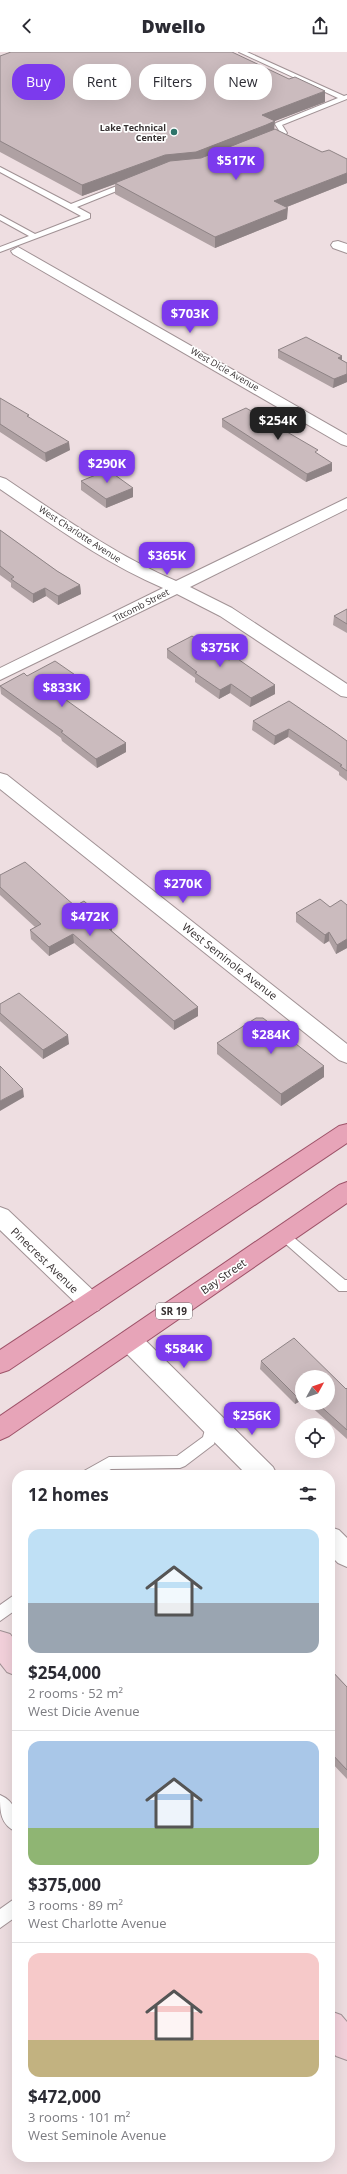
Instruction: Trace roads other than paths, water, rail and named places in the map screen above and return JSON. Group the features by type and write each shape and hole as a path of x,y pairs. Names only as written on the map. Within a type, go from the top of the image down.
{"main road":[{"path":"0,1363 347,1132"},
{"name":"Bay Street","path":"0,1429 347,1191"}],"street":[{"name":"West Dicie Avenue","path":"18,251 347,441"},
{"name":"West Charlotte Avenue","path":"0,482 86,540 138,571 201,598 226,612 347,692"},
{"name":"Titcomb Street","path":"0,675 347,503"},
{"name":"West Seminole Avenue","path":"0,779 347,1055"},
{"name":"Pinecrest Avenue","path":"0,1216 91,1303"},
{"path":"130,1341 213,1422 259,1470"},
{"path":"335,1543 347,1555"},
{"path":"0,1643 12,1657"},
{"path":"335,2032 347,2045"}],"lane":[{"path":"242,52 345,97"},
{"path":"262,141 284,133 278,124 345,97"},
{"path":"0,169 87,216 0,250"},
{"path":"71,207 140,180"},
{"path":"0,217 34,236"},
{"path":"283,1235 344,1287 347,1285"},
{"path":"98,1470 110,1463 180,1462 209,1440 213,1422"},
{"path":"0,1614 12,1604"},
{"path":"0,1803 12,1818"},
{"path":"0,1920 12,1909"}],"place":[{"name":"Lake Technical Center","path":"174,132"}]}
